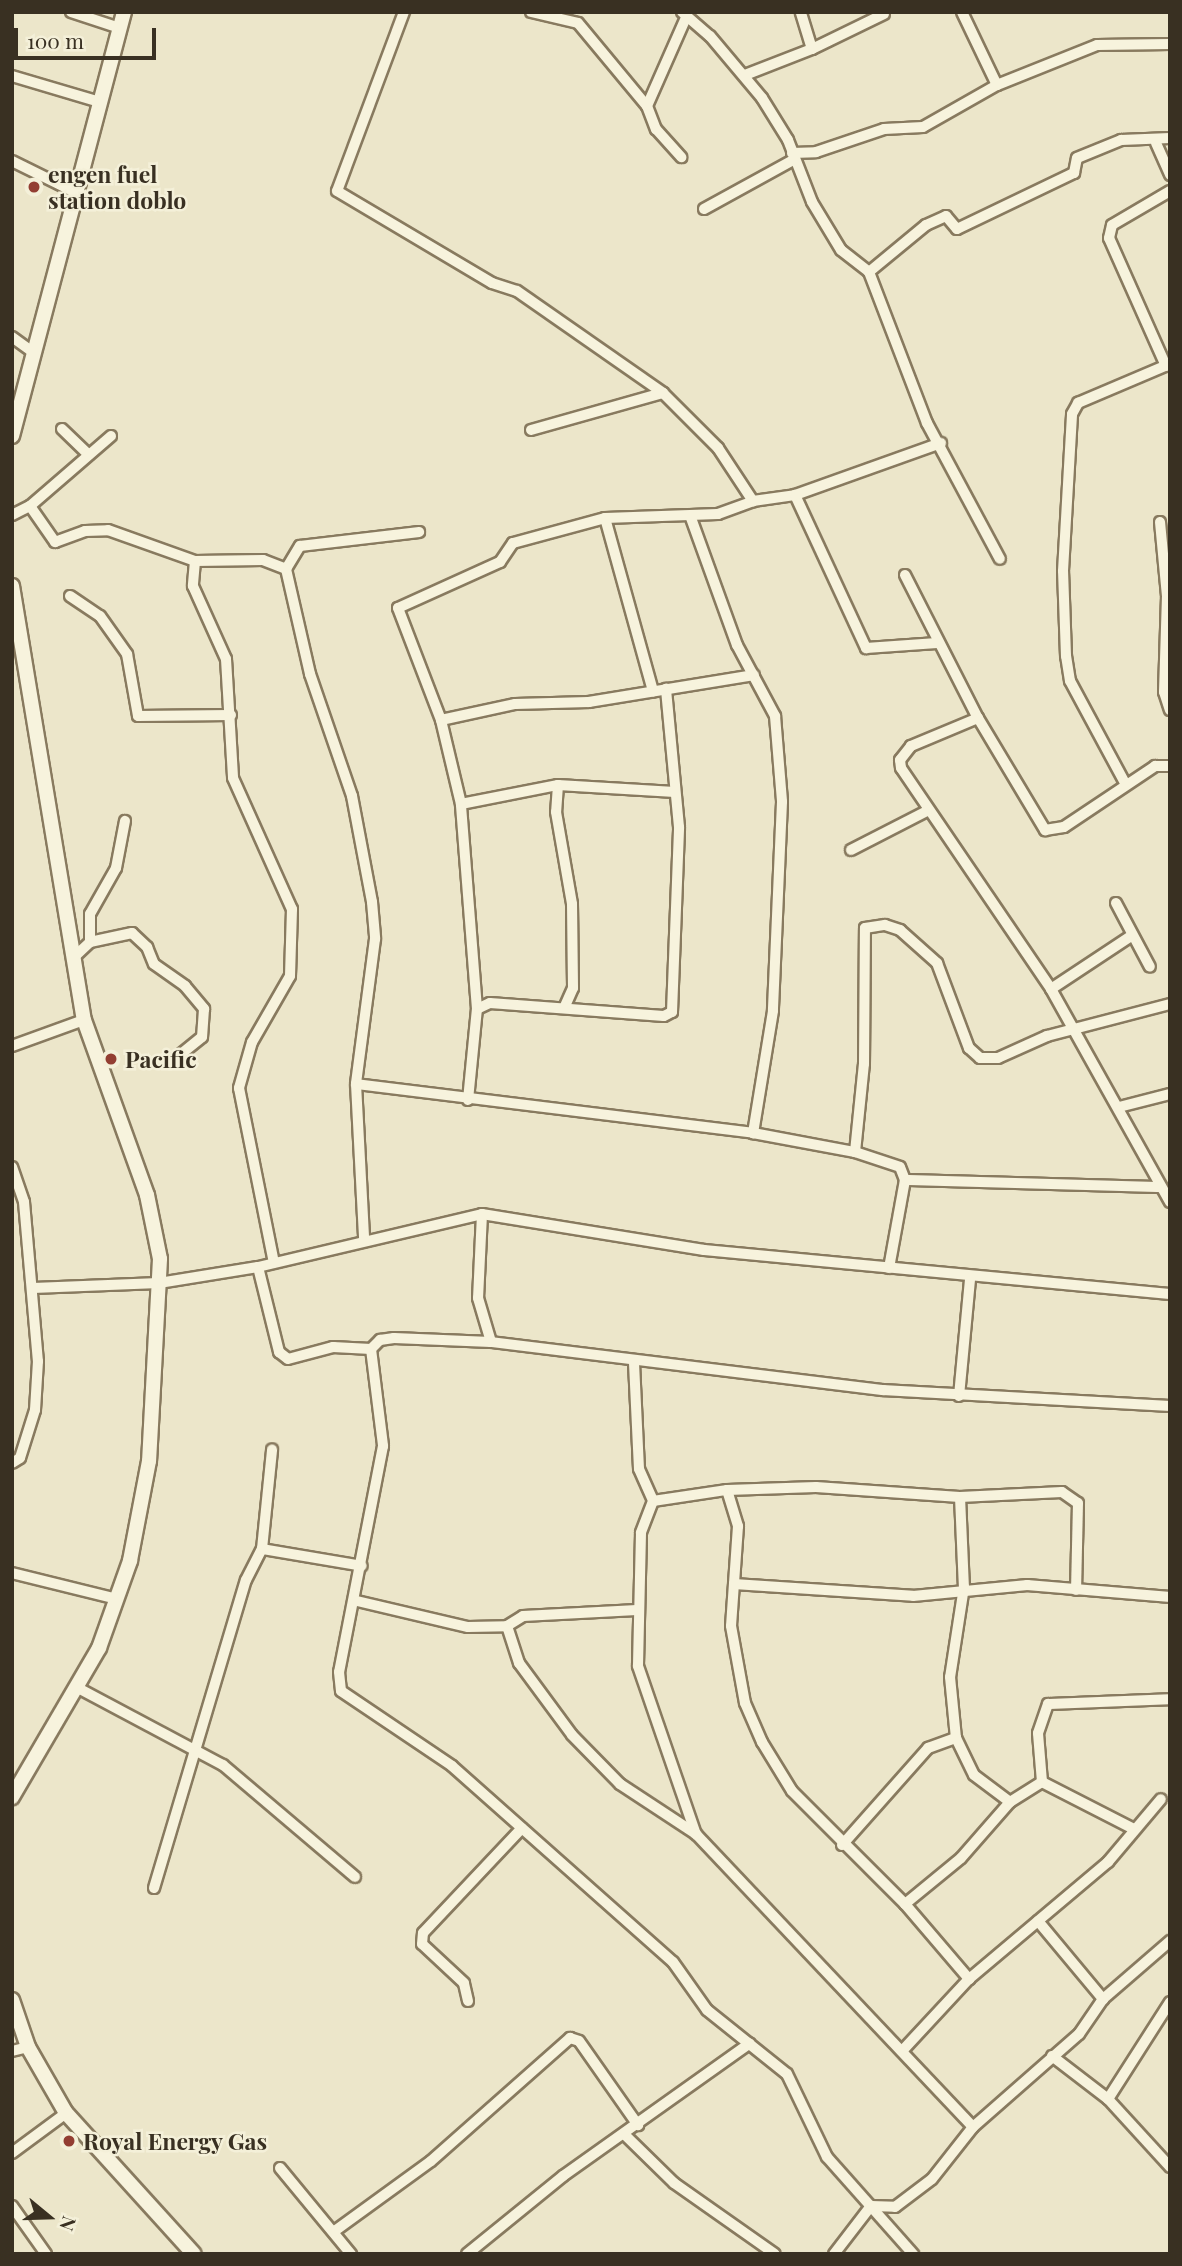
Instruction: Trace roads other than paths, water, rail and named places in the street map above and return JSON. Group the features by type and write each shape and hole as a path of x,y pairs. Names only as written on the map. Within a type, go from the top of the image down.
{"main road":[{"path":"12,436 124,12"},
{"path":"12,586 84,1020 147,1195 159,1283 145,1500 117,1599 78,1688 12,1797"},
{"path":"12,2000 28,2047 66,2113 194,2254"}],"street":[{"path":"71,12 120,28"},
{"path":"404,12 337,191 492,284 517,291 663,393 702,429 753,501"},
{"path":"531,12 578,23 647,106 656,130 681,157"},
{"path":"801,12 812,49"},
{"path":"962,12 997,85"},
{"path":"745,75 812,49 884,14"},
{"path":"647,106 683,16 710,36 745,75 793,157 841,250 869,272 903,368 1000,559"},
{"path":"704,209 793,157 884,129 923,127 997,85 1097,45 1170,44"},
{"path":"12,76 100,102"},
{"path":"869,272 926,225 946,216 957,229 1074,173 1077,158 1121,140 1156,143 1170,138"},
{"path":"1156,143 1170,175"},
{"path":"12,161 75,192"},
{"path":"1125,783 1070,681 1066,656 1063,570 1072,414 1078,403 1168,365 1109,239 1112,225 1170,191"},
{"path":"12,337 33,352"},
{"path":"531,430 663,393"},
{"path":"62,429 89,455"},
{"path":"12,515 30,506 111,436"},
{"path":"468,1100 477,1009 461,804 440,720 398,608 500,562 513,543 605,518 649,513 691,518 753,501 795,495 941,443"},
{"path":"795,495 866,648 937,643"},
{"path":"30,506 55,542 85,531 108,530 195,561 263,560 286,569"},
{"path":"605,518 653,691"},
{"path":"691,518 754,675 775,716 782,802 773,1011 753,1132"},
{"path":"1160,522 1167,596 1164,692 1170,710"},
{"path":"364,1239 356,1084 375,939 368,867 352,796 310,674 286,569 300,546 419,533"},
{"path":"195,561 193,586 226,659 233,778 292,909 290,976 252,1042 239,1088 274,1263"},
{"path":"905,575 937,643 978,718 1045,830 1064,827 1125,783 1155,766 1170,766"},
{"path":"70,596 100,617 127,654 138,716 231,715"},
{"path":"440,720 515,704 589,702 754,675"},
{"path":"477,1009 489,1003 664,1017 672,1012 679,827 666,689"},
{"path":"978,718 932,734 900,760 927,811 1051,989 1170,1202"},
{"path":"461,804 558,785 675,792"},
{"path":"558,785 556,812 572,904 573,988 564,1008"},
{"path":"850,850 927,811"},
{"path":"90,943 90,914 116,868 125,821"},
{"path":"1116,903 1131,936 1150,967"},
{"path":"855,1152 864,1064 865,929 885,925 900,930 937,963 969,1048 980,1058 998,1058 1073,1032 1170,1004"},
{"path":"72,959 90,943 132,933 154,964 185,986 204,1009 202,1037 174,1060"},
{"path":"1051,989 1131,936"},
{"path":"12,1046 84,1020"},
{"path":"356,1084 468,1100 538,1104 601,1118 661,1117 855,1152 900,1167 905,1180 890,1268"},
{"path":"1119,1107 1170,1094"},
{"path":"12,1167 33,1288 35,1410 20,1458 12,1463"},
{"path":"905,1180 1161,1187"},
{"path":"33,1288 159,1283 258,1267 364,1239 482,1214 704,1250 890,1268 970,1279 1170,1294"},
{"path":"482,1214 478,1298 491,1342"},
{"path":"258,1267 279,1352 288,1359 333,1347 371,1349 380,1340 411,1337 491,1342 634,1363 959,1396 1170,1406"},
{"path":"959,1396 970,1279"},
{"path":"371,1349 384,1427 357,1601 339,1672 341,1691 452,1766 619,1910 673,1962 707,2010 787,2074 827,2157 913,2254"},
{"path":"634,1363 639,1469 653,1502 641,1533 637,1610 638,1666 696,1833"},
{"path":"154,1888 246,1580 262,1549 272,1450"},
{"path":"653,1502 727,1490 816,1487 960,1497 1062,1492 1078,1503 1076,1591"},
{"path":"727,1490 738,1526 731,1626 745,1703 792,1791 842,1845 905,1904 969,1979"},
{"path":"960,1497 964,1587 950,1677 956,1738 974,1775 1010,1802"},
{"path":"262,1549 362,1566"},
{"path":"12,1573 117,1599"},
{"path":"734,1584 913,1596 964,1587 1170,1597"},
{"path":"357,1601 468,1627 507,1626 523,1616 637,1610"},
{"path":"507,1626 519,1663 572,1735 620,1784 696,1833 973,2127"},
{"path":"78,1688 195,1746 355,1877"},
{"path":"1042,1782 1038,1733 1048,1704 1170,1699"},
{"path":"842,1845 928,1748 956,1738"},
{"path":"905,1904 961,1858 1010,1802 1042,1782"},
{"path":"1042,1782 1132,1828"},
{"path":"902,2051 969,1979 1108,1862 1132,1828 1161,1799"},
{"path":"468,2001 464,1983 422,1944 423,1933 522,1828"},
{"path":"1038,1921 1103,1999"},
{"path":"871,2206 895,2207 932,2179 973,2127 1079,2034 1103,1999 1170,1941"},
{"path":"1108,2099 1170,2001"},
{"path":"336,2230 431,2161 570,2038 579,2041 638,2125"},
{"path":"475,2252 563,2176 625,2135 750,2043"},
{"path":"12,2051 28,2047"},
{"path":"1052,2056 1108,2099 1170,2167"},
{"path":"12,2153 66,2113"},
{"path":"625,2135 674,2183 775,2254"},
{"path":"280,2168 336,2230 351,2254"},
{"path":"12,2206 46,2254"},
{"path":"834,2254 871,2206"}],"place":[{"name":"engen fuel station doblo","path":"34,187"},
{"name":"Pacific","path":"111,1059"},
{"name":"Royal Energy Gas","path":"69,2141"}]}
